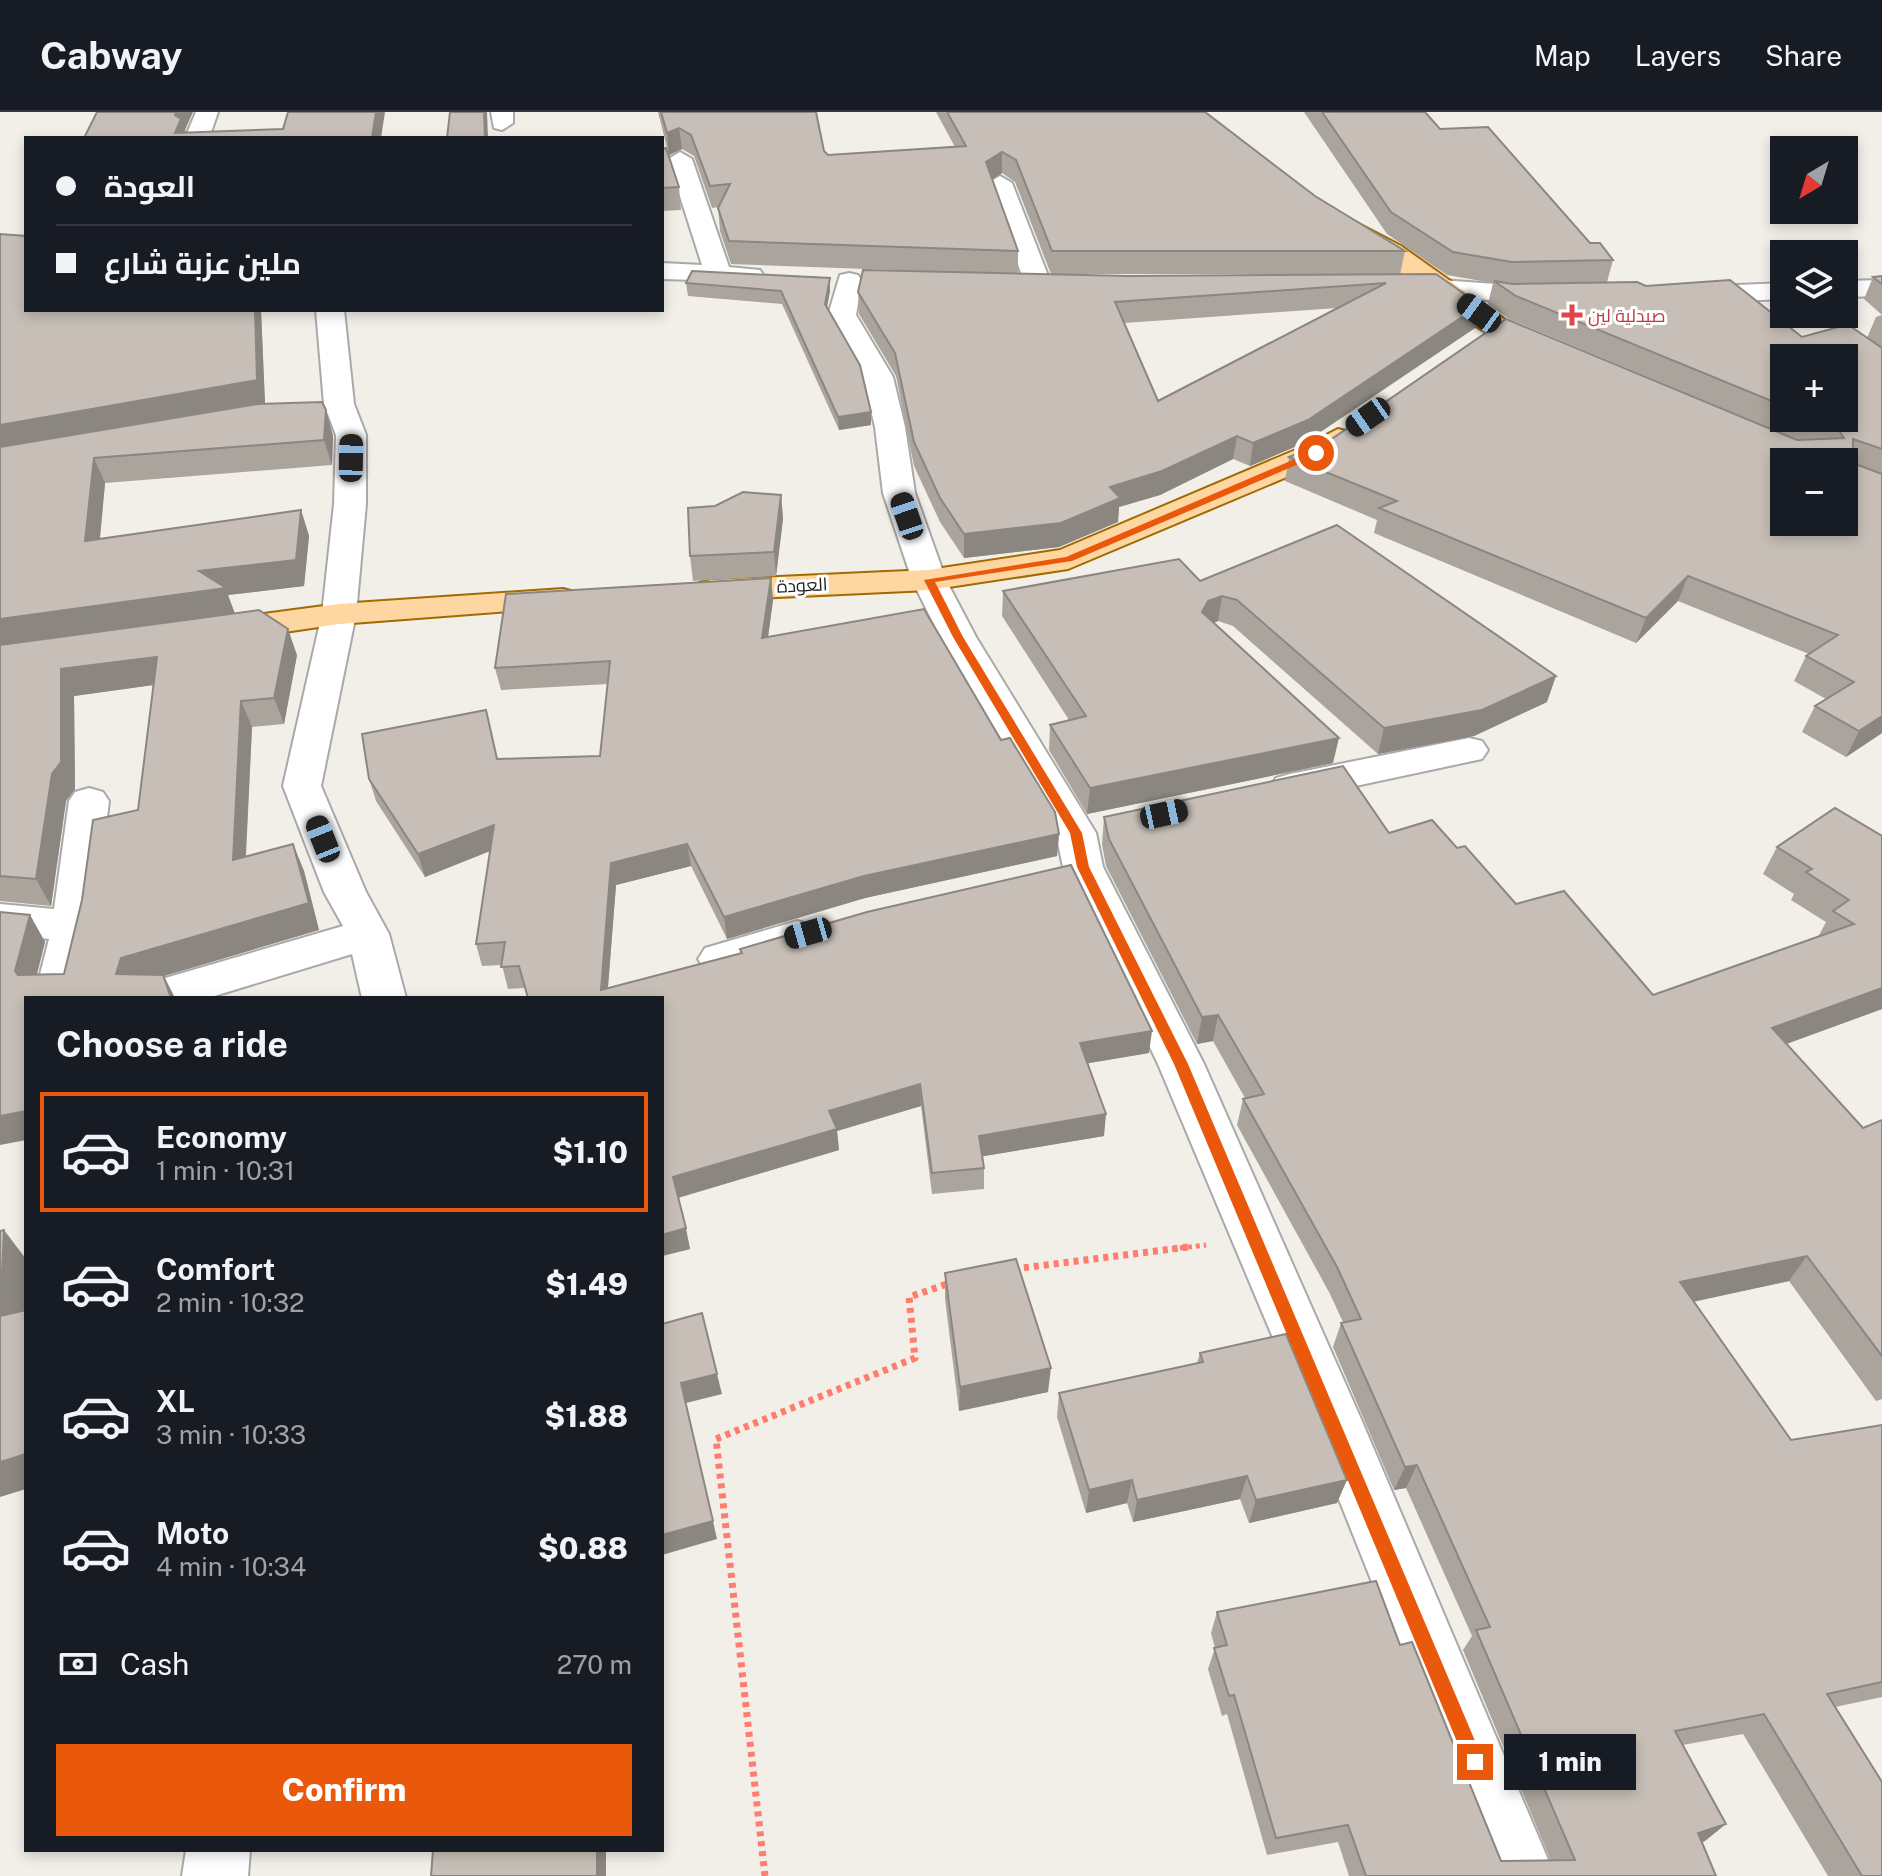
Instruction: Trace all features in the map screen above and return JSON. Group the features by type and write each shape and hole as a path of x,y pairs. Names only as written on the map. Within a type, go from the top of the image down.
{"main road":[{"path":"1333,218 1440,285 1485,337 1570,358"},
{"name":"العودة","path":"676,592 929,580 1068,559 1316,453 1368,417"},
{"path":"180,636 339,614 599,597"}],"street":[{"path":"198,136 207,112"},
{"path":"680,159 718,274"},
{"path":"1000,183 1039,286"},
{"path":"664,271 776,277"},
{"path":"850,281 842,315 878,377 890,427 899,493 929,580 1077,850 1181,1064 1334,1419 1522,1876"},
{"path":"1007,285 1068,286"},
{"path":"1367,285 1440,285 1506,296 1571,296"},
{"path":"1858,289 1882,288"},
{"path":"1664,295 1770,291"},
{"path":"330,312 324,407 351,435 350,504 339,614 302,786 345,892 368,934 384,996"},
{"path":"1334,739 1368,770"},
{"path":"1261,793 1469,750"},
{"path":"56,996 73,926 89,801"},
{"path":"0,919 73,926"},
{"path":"720,959 837,924"},
{"path":"161,996 368,934"},
{"path":"215,1876 218,1852"}],"path":[{"path":"1008,1269 1255,1239"},
{"path":"765,1876 716,1439 915,1358 909,1297 964,1278"}],"building":[{"path":"97,112 176,112 175,115 181,119 175,133 283,129 288,112 376,112 372,136 85,136"},
{"path":"450,112 484,112 485,136 447,136"},
{"path":"661,112 816,112 824,151 828,155 966,146 947,112 1205,112 1315,196 1405,251 1052,251 1016,160 1002,152 986,162 1018,251 729,241 718,208 730,184 710,186 691,135 679,128 667,133"},
{"path":"1322,112 1425,112 1440,129 1488,127 1590,243 1600,243 1613,260 1512,262 1453,252 1391,212"},
{"path":"666,148 679,187 664,188"},
{"path":"0,234 24,236 24,312 255,312 257,380 0,425"},
{"path":"863,270 1128,276 1436,274 1480,305 1308,420 1253,443 1237,436 1162,471 1110,487 1120,498 1061,523 964,534 940,498 914,442 895,353 858,292","holes":["1386,283 1158,401 1115,302"]},
{"path":"692,271 830,278 825,304 860,365 871,412 838,417 781,291 686,283"},
{"path":"1730,280 1770,312 1770,328 1791,328 1802,337 1835,328 1853,328 1882,348 1882,449 1853,439 1853,448 1770,448 1770,536 1858,536 1858,465 1882,474 1882,716 1859,731 1815,706 1854,682 1806,656 1838,635 1688,576 1646,618 1379,508 1397,501 1289,457 1333,438 1506,319 1770,429 1770,432 1797,440 1844,438 1840,432 1858,432 1858,344 1770,344 1770,400 1516,296 1494,281 1512,284 1637,282 1646,286"},
{"path":"322,402 326,410 324,440 94,458 85,541 301,510 296,560 199,571 226,588 0,619 0,447 258,404"},
{"path":"743,492 781,495 774,552 690,556 688,508 715,506"},
{"path":"1337,525 1556,676 1482,710 1384,728 1237,600 1222,596 1208,601 1202,612 1339,738 1090,788 1050,725 1086,716 1003,591 1179,559 1200,581"},
{"path":"771,578 762,638 924,609 1001,740 1010,738 1055,812 1059,834 864,876 724,917 687,844 611,863 601,990 742,953 740,949 867,912 1071,865 1152,1031 1080,1043 1106,1114 979,1136 984,1168 932,1173 920,1084 829,1111 837,1129 673,1177 686,1228 664,1234 664,996 527,996 519,966 501,967 505,942 476,944 494,825 418,854 369,779 362,734 486,710 497,759 600,756 610,661 495,668 506,594"},
{"path":"259,610 288,629 274,698 241,701 233,860 293,844 309,903 121,958 116,974 163,975 170,996 24,996 24,1111 0,1116 0,912 30,915 15,971 18,975 64,974 82,900 93,820 138,810 157,657 61,669 61,762 52,774 36,879 0,876 0,645"},
{"path":"1343,766 1389,833 1432,820 1457,848 1465,846 1516,904 1564,891 1653,995 1854,924 1833,911 1849,900 1806,872 1812,869 1777,847 1835,808 1882,836 1882,988 1772,1028 1863,1128 1882,1120 1882,1356 1807,1256 1680,1282 1791,1440 1882,1425 1882,1682 1827,1694 1882,1782 1882,1876 1862,1876 1764,1714 1675,1731 1726,1824 1698,1833 1716,1876 1366,1876 1348,1825 1276,1838 1234,1695 1229,1696 1214,1648 1227,1645 1217,1612 1376,1581 1400,1645 1412,1642 1501,1861 1575,1860 1476,1630 1490,1627 1417,1465 1405,1467 1341,1323 1361,1319 1337,1267 1243,1099 1264,1094 1218,1015 1202,1017 1109,839 1104,817"},
{"path":"4,1230 0,1316 0,1231"},
{"path":"1016,1259 1051,1368 960,1387 945,1273"},
{"path":"24,1310 24,1455 0,1462 0,1316"},
{"path":"702,1313 717,1374 681,1383 713,1521 664,1534 664,1323"},
{"path":"1286,1334 1347,1480 1256,1500 1247,1476 1137,1500 1132,1480 1089,1490 1059,1393 1203,1362 1200,1353"},
{"path":"433,1852 597,1852 597,1876 431,1876"}],"place":[{"name":"صيدلية لين","path":"1572,315"}],"route":[{"path":"1316,453 1068,559 929,580 958,637 1076,833 1083,867 1181,1064 1334,1419 1475,1762"}]}
